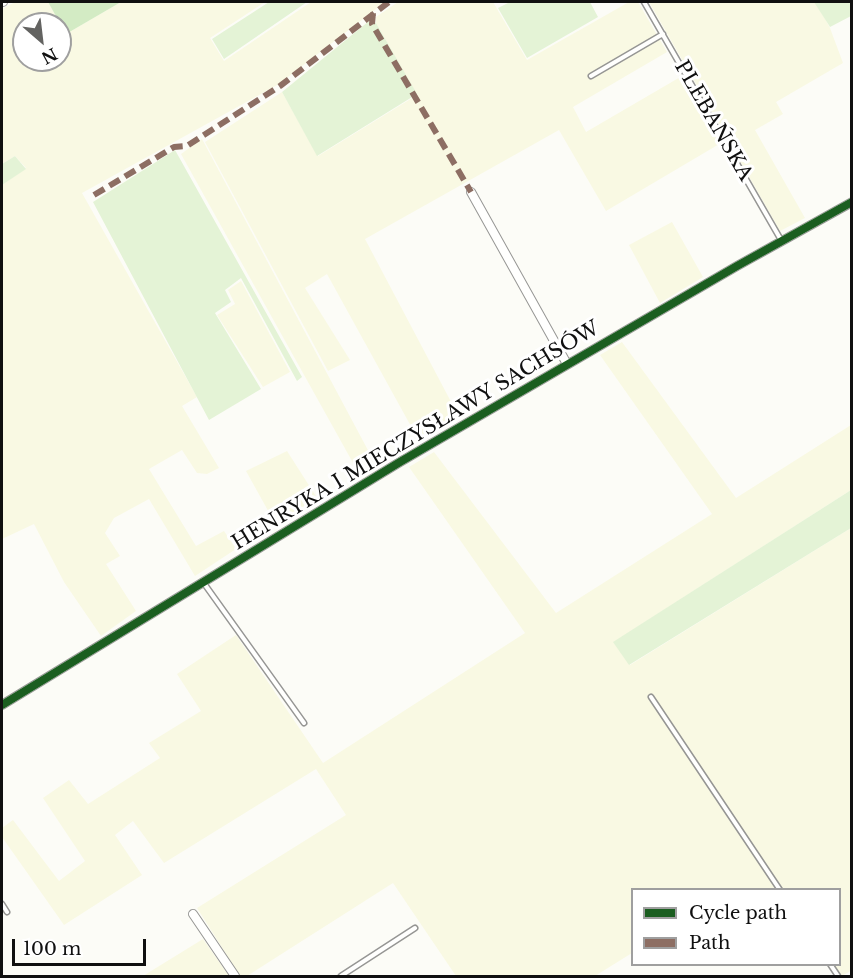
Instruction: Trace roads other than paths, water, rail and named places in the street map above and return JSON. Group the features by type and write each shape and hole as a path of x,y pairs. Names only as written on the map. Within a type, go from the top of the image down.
{"street":[{"path":"471,192 567,364"},
{"name":"HENRYKA I MIECZYSŁAWY SACHSÓW","path":"2,705 400,462 852,202"},
{"path":"193,914 235,976"}],"lane":[{"name":"PLEBAŃSKA","path":"644,2 782,241"},
{"path":"591,76 663,34"},
{"path":"202,582 304,723"},
{"path":"651,697 779,888"},
{"path":"2,904 7,912"},
{"path":"340,976 415,928"}]}
